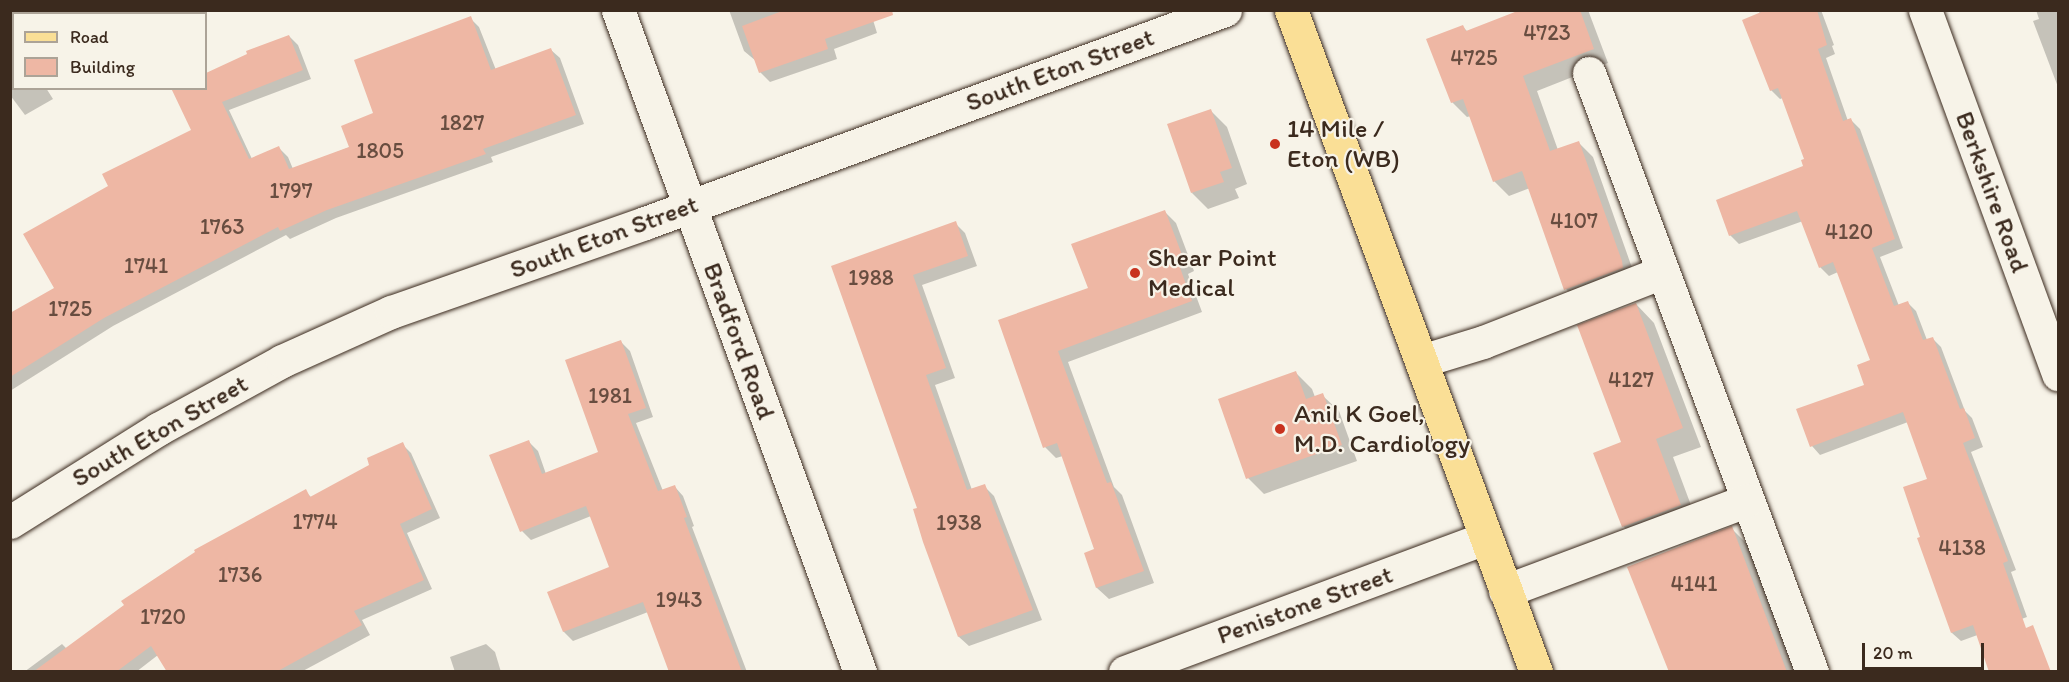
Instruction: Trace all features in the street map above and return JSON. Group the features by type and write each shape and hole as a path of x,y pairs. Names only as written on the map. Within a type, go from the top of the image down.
{"main road":[{"path":"1291,10 1536,672"}],"street":[{"name":"Bradford Road","path":"618,10 860,672"},
{"name":"South Eton Street","path":"10,522 158,429 282,361 392,312 691,206 1225,10"},
{"name":"Berkshire Road","path":"1924,10 2058,374"},
{"path":"1590,73 1812,672"},
{"path":"1421,361 1483,342 1663,272"},
{"path":"1505,591 1748,500"},
{"name":"Penistone Street","path":"1125,672 1485,538"}],"building":[{"path":"785,10 892,10 893,15 825,39 828,49 759,73 742,26"},
{"path":"1520,10 1580,10 1594,49 1523,76 1550,151 1579,141 1622,261 1623,268 1564,290 1522,171 1493,182 1463,99 1451,103 1426,39 1463,25 1466,31"},
{"path":"1766,10 1817,10 1827,45 1818,49 1843,121 1851,118 1895,239 1872,248 1894,306 1908,301 1923,340 1933,337 1960,409 1964,408 1975,438 1963,443 2008,561 2003,563 2026,628 2033,625 2051,672 1989,672 1973,625 1951,633 1917,538 1920,537 1903,487 1927,479 1903,412 1810,447 1796,409 1864,385 1857,365 1870,360 1833,262 1819,268 1797,211 1729,236 1716,200 1803,166 1801,160 1804,159 1778,88 1770,91 1742,20"},
{"path":"471,16 491,70 551,48 576,115 483,149 486,154 327,210 280,231 278,227 104,318 10,377 10,313 54,288 23,234 108,186 102,174 191,130 172,90 207,90 207,73 247,54 246,51 289,35 303,70 222,102 249,159 279,146 289,169 349,147 341,126 373,113 354,60"},
{"path":"1211,109 1232,168 1220,172 1224,182 1191,193 1167,124"},
{"path":"1165,210 1184,260 1178,262 1192,301 1058,351 1107,483 1111,482 1144,571 1096,588 1084,553 1094,549 1057,443 1043,448 998,320 1088,288 1071,244"},
{"path":"956,221 968,256 913,275 946,368 926,375 967,490 985,484 1033,610 958,637 923,542 913,509 917,508 831,266"},
{"path":"1636,303 1683,428 1656,439 1681,505 1622,527 1593,453 1621,442 1577,325"},
{"path":"621,340 646,408 628,414 658,491 675,485 687,517 684,518 742,672 669,672 643,602 563,632 547,592 609,567 586,506 520,532 489,455 529,440 542,474 598,452 565,360"},
{"path":"1296,371 1306,399 1323,393 1342,445 1246,479 1218,399"},
{"path":"403,442 432,509 400,524 424,580 354,611 362,625 276,672 167,672 151,646 116,672 33,672 124,605 121,601 195,552 194,550 306,489 310,497 369,465 367,458"},
{"path":"1732,526 1787,672 1669,672 1627,567"}],"place":[{"name":"14 Mile / Eton (WB)","path":"1275,144"},
{"name":"Shear Point Medical","path":"1135,273"},
{"name":"Anil K Goel, M.D. Cardiology","path":"1280,429"}]}
